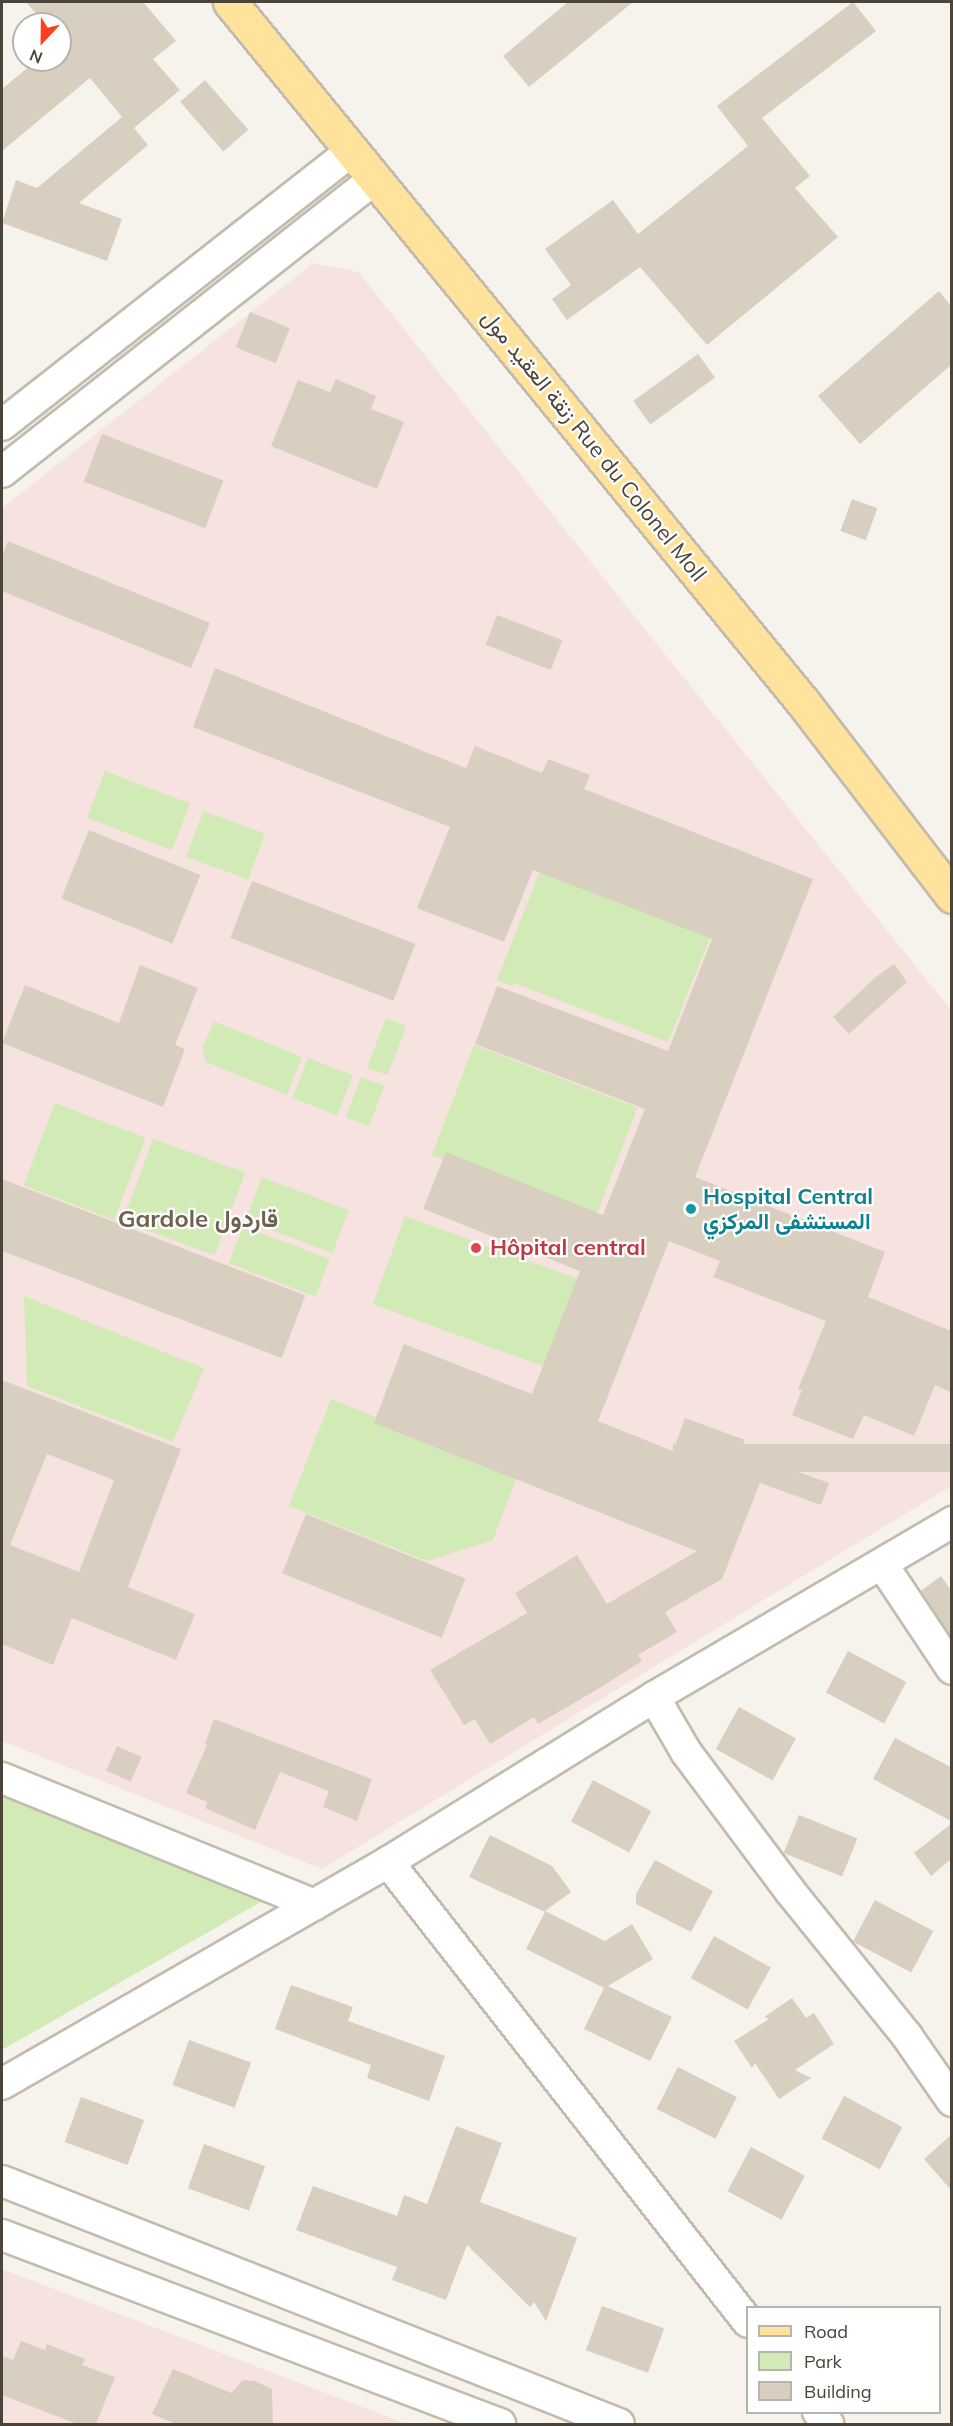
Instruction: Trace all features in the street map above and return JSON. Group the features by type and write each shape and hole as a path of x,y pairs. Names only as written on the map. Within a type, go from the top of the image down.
{"main road":[{"name":"زنقة العقيد مول Rue du Colonel Moll","path":"230,2 802,701 951,896"}],"street":[{"path":"2,424 351,150"},
{"path":"2,472 375,178"},
{"path":"4,2085 388,1862 654,1697 951,1522"},
{"path":"882,1564 951,1669"},
{"path":"654,1697 686,1752 790,1891 908,2036 951,2101"},
{"path":"2,1778 314,1905"},
{"path":"388,1862 746,2321"},
{"path":"2,2181 619,2424"},
{"path":"2,2235 500,2424"}],"shaded area":[{"name":"Hôpital central","path":"313,263 358,272 951,1010 951,1486 322,1869 2,1741 2,508"},
{"path":"2,2269 407,2424 2,2424"}],"green space":[{"path":"105,771 190,804 172,850 87,818"},
{"path":"203,811 265,834 248,880 186,857"},
{"path":"540,871 710,938 668,1042 514,983 513,986 497,980"},
{"path":"386,1018 407,1026 388,1075 367,1067"},
{"path":"214,1021 302,1057 287,1095 206,1062 202,1049"},
{"path":"474,1045 637,1108 595,1218 432,1155"},
{"path":"308,1058 353,1075 337,1115 293,1098"},
{"path":"361,1077 384,1086 369,1126 346,1117"},
{"path":"55,1103 146,1138 114,1220 23,1185"},
{"path":"153,1139 245,1173 215,1255 123,1222"},
{"path":"262,1177 349,1210 332,1253 246,1220"},
{"path":"405,1216 582,1280 550,1369 373,1304"},
{"path":"243,1226 330,1259 315,1297 229,1263"},
{"path":"24,1296 204,1368 173,1442 27,1386"},
{"path":"331,1399 518,1474 493,1540 427,1561 289,1506"},
{"path":"2,1791 275,1894 2,2050"}],"building":[{"path":"26,2 143,2 176,41 153,59 180,90 134,128 148,145 79,203 122,219 107,261 2,223 16,180 37,188 122,117 90,78 2,151 2,89 23,72 72,72 72,12 35,12"},
{"path":"568,2 633,2 529,87 503,56"},
{"path":"853,2 876,31 762,118 810,176 795,188 838,237 707,345 640,267 567,320 552,299 571,285 545,249 613,200 638,234 748,146 717,106"},
{"path":"205,80 248,130 223,151 180,102"},
{"path":"939,291 951,306 951,365 860,444 818,396"},
{"path":"250,312 290,328 276,363 236,347"},
{"path":"698,354 715,377 650,424 633,401"},
{"path":"336,379 376,396 371,409 404,422 377,489 271,446 298,380 330,392"},
{"path":"102,434 223,481 205,528 84,482"},
{"path":"852,499 877,508 866,540 840,531"},
{"path":"8,541 210,623 191,668 2,591 2,556"},
{"path":"497,615 562,640 551,670 486,645"},
{"path":"215,668 466,768 475,746 542,773 548,759 590,775 584,789 813,879 695,1177 885,1252 868,1297 951,1331 951,1392 935,1385 914,1436 864,1415 853,1439 792,1415 802,1390 798,1389 826,1321 713,1277 720,1261 669,1241 598,1421 673,1451 685,1418 745,1440 741,1451 829,1483 821,1505 760,1483 722,1579 665,1612 677,1632 638,1655 642,1661 598,1689 538,1724 534,1717 490,1744 475,1719 464,1725 430,1670 527,1613 515,1593 577,1555 607,1604 697,1551 374,1423 404,1344 532,1394 580,1271 423,1209 446,1152 603,1215 645,1109 475,1044 497,986 668,1051 712,939 533,870 504,942 417,908 450,827 193,727"},
{"path":"89,830 200,875 173,944 61,899"},
{"path":"252,881 415,944 394,1001 230,938"},
{"path":"894,964 907,982 849,1034 833,1017 877,976"},
{"path":"140,965 198,988 175,1045 185,1049 163,1107 2,1043 25,985 119,1023"},
{"path":"2,1179 305,1295 281,1358 2,1251"},
{"path":"2,1380 181,1449 128,1587 195,1614 176,1660 72,1618 53,1665 2,1644","holes":["47,1454 114,1480 79,1572 10,1545"]},
{"path":"673,1444 951,1444 951,1472 673,1472"},
{"path":"306,1514 465,1578 442,1638 282,1573"},
{"path":"941,1576 951,1590 951,1637 921,1591"},
{"path":"848,1651 906,1682 884,1723 826,1692"},
{"path":"739,1707 796,1739 773,1780 716,1749"},
{"path":"214,1719 372,1779 357,1821 323,1807 329,1791 280,1772 255,1830 205,1808 207,1802 186,1793 207,1745 205,1744"},
{"path":"895,1738 951,1767 951,1821 873,1779"},
{"path":"117,1746 142,1757 131,1782 106,1771"},
{"path":"593,1780 651,1811 629,1852 571,1821"},
{"path":"799,1815 857,1839 842,1877 784,1853"},
{"path":"951,1824 951,1859 931,1876 914,1853"},
{"path":"490,1835 552,1866 571,1892 545,1911 605,1941 632,1924 653,1959 608,1986 672,2017 650,2061 584,2029 604,1988 526,1949 545,1912 469,1877"},
{"path":"655,1860 713,1891 691,1932 636,1904 636,1894"},
{"path":"875,1900 933,1931 911,1972 853,1941"},
{"path":"714,1936 771,1968 748,2009 691,1978"},
{"path":"291,1985 353,2007 348,2021 445,2056 429,2101 367,2078 371,2065 275,2029"},
{"path":"792,1998 806,2018 814,2013 834,2044 795,2070 811,2078 779,2099 755,2063 752,2068 734,2041 769,2019 764,2017"},
{"path":"189,2040 251,2063 235,2108 173,2085"},
{"path":"678,2067 737,2097 715,2139 657,2109"},
{"path":"844,2096 902,2127 880,2169 821,2138"},
{"path":"81,2097 144,2120 128,2165 65,2142"},
{"path":"456,2126 502,2143 480,2202 577,2238 546,2321 534,2302 530,2307 467,2245 446,2300 392,2280 397,2267 296,2230 313,2186 397,2216 404,2195 427,2204"},
{"path":"951,2135 951,2190 924,2159"},
{"path":"204,2144 265,2166 249,2210 188,2188"},
{"path":"751,2147 805,2176 781,2220 728,2191"},
{"path":"602,2306 664,2329 648,2373 586,2350"},
{"path":"21,2341 45,2350 47,2344 85,2359 82,2365 115,2377 96,2424 77,2424 2,2395 2,2356 13,2360"},
{"path":"173,2369 231,2393 243,2380 255,2381 272,2389 273,2424 176,2424 152,2414"}],"place":[{"name":"Hospital Central المستشفى المركزي","path":"691,1209"},
{"name":"Hôpital central","path":"476,1248"}],"district":[{"name":"Gardole قاردول","path":"198,1219"}]}
